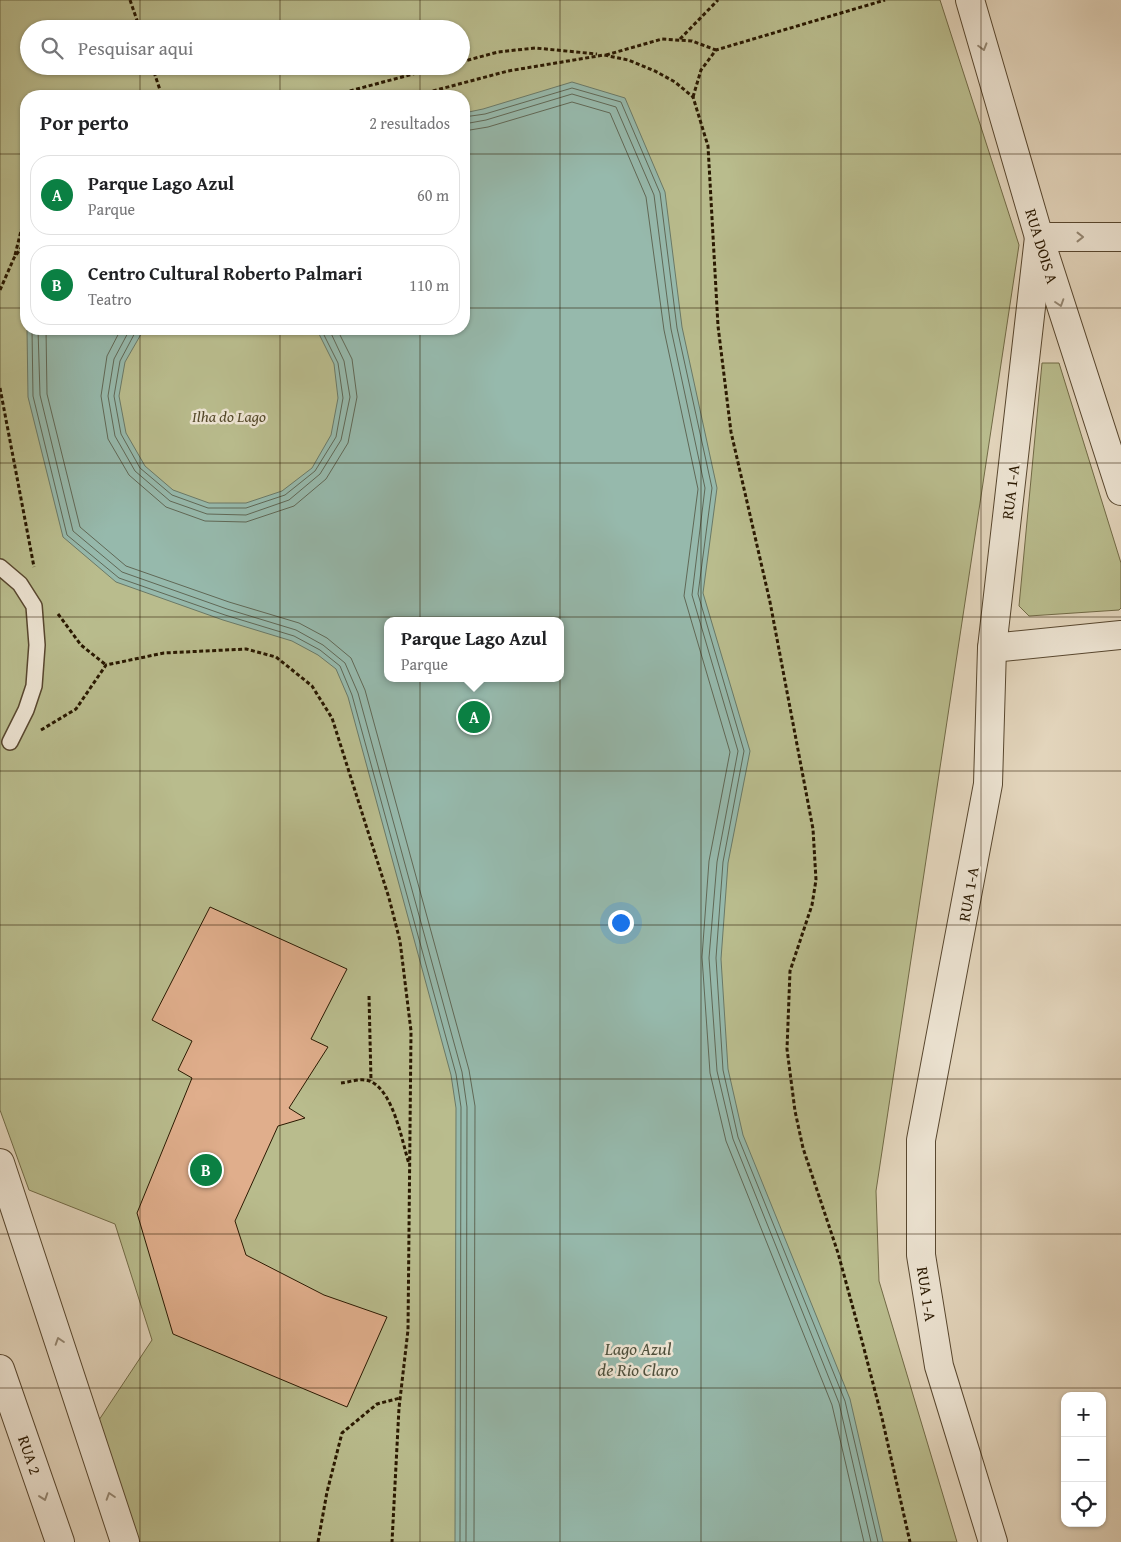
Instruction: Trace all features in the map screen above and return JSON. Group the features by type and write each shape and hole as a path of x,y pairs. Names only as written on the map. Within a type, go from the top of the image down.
{"street":[{"name":"RUA DOIS A","path":"970,0 1039,237 1121,491"},
{"path":"1039,237 1121,237"},
{"name":"RUA 1-A","path":"993,1542 939,1366 921,1255 921,1140 988,784 992,648 1039,237"},
{"path":"992,648 1121,634"},
{"path":"0,1163 125,1542"},
{"name":"RUA 2","path":"0,1368 60,1542"}],"lane":[{"path":"0,567 20,584 34,606 37,645 34,686 26,710 10,742"}],"path":[{"path":"130,0 137,20"},
{"path":"680,39 718,0"},
{"path":"693,97 701,70 716,50 885,0"},
{"path":"437,90 508,71 604,55 662,39 692,41 716,50"},
{"path":"470,60 498,52 535,48 604,55 628,60 675,82 693,97 708,146 718,326 731,432 770,602 813,829 816,880 812,905 790,971 786,1049 795,1111 803,1148 838,1254 862,1341 910,1542"},
{"path":"155,75 160,90"},
{"path":"353,90 409,75"},
{"path":"0,290 14,258 20,235"},
{"path":"14,258 20,250"},
{"path":"0,388 34,568"},
{"path":"55,611 81,645 106,665"},
{"path":"10,742 48,727 76,709 106,665 164,653 246,649 276,657 312,686 332,718 389,898 400,941 411,1031 408,1330 400,1398 392,1542"},
{"path":"369,996 371,1081"},
{"path":"341,1083 360,1080 371,1081 386,1094 410,1167"},
{"path":"318,1542 327,1492 342,1433 377,1404 400,1398"}],"green space":[{"name":"Ilha do Lago","path":"0,0 940,0 1019,245 876,1191 879,1281 957,1542 137,1542 97,1423 152,1340 115,1224 29,1190 0,1110"},
{"path":"1042,363 1059,363 1121,563 1121,608 1119,610 1029,616 1019,606"}],"water":[{"name":"Lago Azul de Rio Claro","path":"572,82 625,98 665,192 682,327 717,488 703,593 750,751 728,863 721,959 728,1069 743,1135 850,1399 883,1542 455,1542 456,1108 451,1075 348,697 336,669 318,655 292,641 223,620 116,582 63,537 28,397 27,335 141,335 125,362 119,396 126,433 145,466 173,490 209,503 246,503 282,491 312,468 331,435 338,398 334,364 320,335 470,335 470,112"}],"building":[{"path":"210,907 347,969 311,1039 328,1047 289,1108 305,1118 278,1126 235,1221 246,1255 324,1295 387,1317 347,1407 173,1334 137,1213 192,1078 178,1070 192,1041 152,1020"}],"place":[{"name":"Parque Lago Azul","path":"474,717"},
{"name":"Centro Cultural Roberto Palmari","path":"206,1170"}]}
